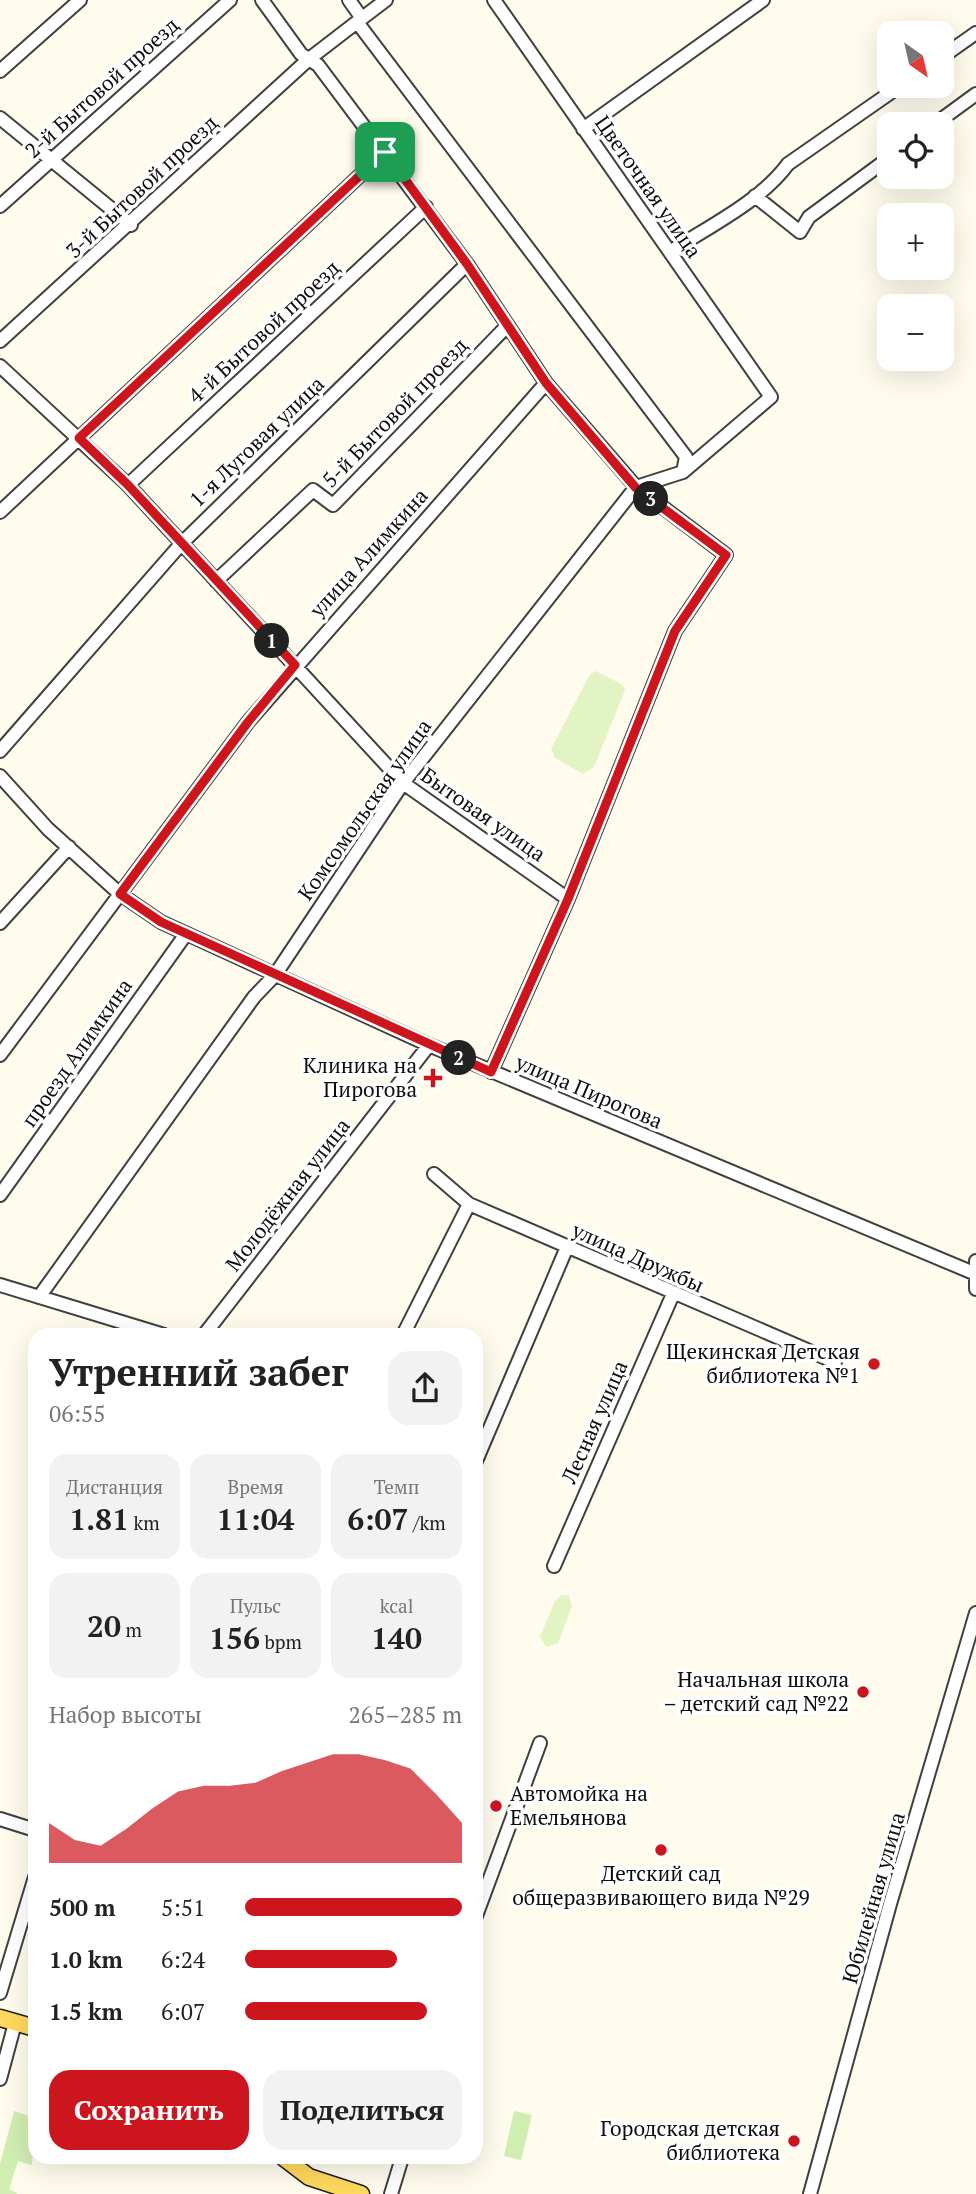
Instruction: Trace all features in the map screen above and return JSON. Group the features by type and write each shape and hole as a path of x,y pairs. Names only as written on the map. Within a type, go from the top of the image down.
{"main road":[{"path":"7,2020 28,2026"},
{"path":"292,2164 309,2177 361,2194"}],"street":[{"path":"0,71 80,0"},
{"name":"2-й Бытовой проезд","path":"0,206 230,0"},
{"path":"262,0 301,54 318,65 426,207 546,383 636,488 726,555 675,631 568,899 491,1072"},
{"path":"349,0 359,20 686,457 683,472 636,488"},
{"name":"3-й Бытовой проезд","path":"0,341 131,225 309,59 386,0"},
{"name":"Цветочная улица","path":"494,0 771,397 683,472"},
{"path":"583,129 763,0"},
{"path":"954,49 976,33"},
{"path":"951,112 976,94"},
{"path":"670,252 755,196 775,181 788,164 883,98"},
{"path":"0,118 131,225"},
{"path":"0,512 385,152"},
{"path":"755,196 800,232 809,217 877,167"},
{"name":"4-й Бытовой проезд","path":"128,485 426,207"},
{"name":"1-я Луговая улица","path":"0,751 181,544 467,264"},
{"name":"5-й Бытовой проезд","path":"216,581 313,490 333,505 508,326"},
{"name":"Бытовая улица","path":"0,366 128,485 403,783 568,899"},
{"name":"улица Алимкина","path":"0,1055 248,722 295,665 546,383"},
{"name":"Комсомольская улица","path":"38,1297 254,997 275,975 403,783 636,488"},
{"name":"улица Пирогова","path":"0,776 69,847 120,894 161,922 491,1072 975,1269"},
{"path":"0,923 69,847"},
{"name":"проезд Алимкина","path":"0,1195 186,934"},
{"name":"Молодёжная улица","path":"209,1328 429,1045"},
{"name":"улица Дружбы","path":"435,1174 469,1204 835,1362"},
{"path":"407,1328 469,1204"},
{"path":"483,1445 567,1247"},
{"path":"975,1269 976,1289"},
{"path":"0,1286 141,1328"},
{"name":"Лесная улица","path":"554,1566 673,1294"},
{"name":"Юбилейная улица","path":"810,2194 890,1904 976,1613"},
{"path":"483,1897 540,1742"},
{"path":"0,1819 28,1828"},
{"path":"0,1993 28,1900"},
{"path":"0,2078 7,2020"},
{"path":"391,2194 400,2164"}],"green space":[{"path":"596,671 623,685 625,690 594,767 583,774 555,758 551,749 590,674"},
{"path":"561,1595 569,1596 572,1606 558,1643 546,1647 540,1637 555,1601"},
{"path":"14,2111 28,2116 28,2164 18,2161 9,2189 18,2194 0,2194 0,2164"},
{"path":"514,2111 532,2115 521,2160 504,2156"}],"place":[{"name":"Клиника на Пирогова","path":"433,1078"},
{"name":"Щекинская Детская библиотека №1","path":"874,1364"},
{"name":"Начальная школа – детский сад №22","path":"863,1692"},
{"name":"Автомойка на Емельянова","path":"496,1806"},
{"name":"Детский сад общеразвивающего вида №29","path":"661,1850"},
{"name":"Городская детская библиотека","path":"794,2141"}],"route":[{"path":"385,152 467,264 546,383 636,488 726,555 675,631 568,899 491,1072 161,922 120,894 248,722 295,665 128,485 79,438 385,152"}]}
